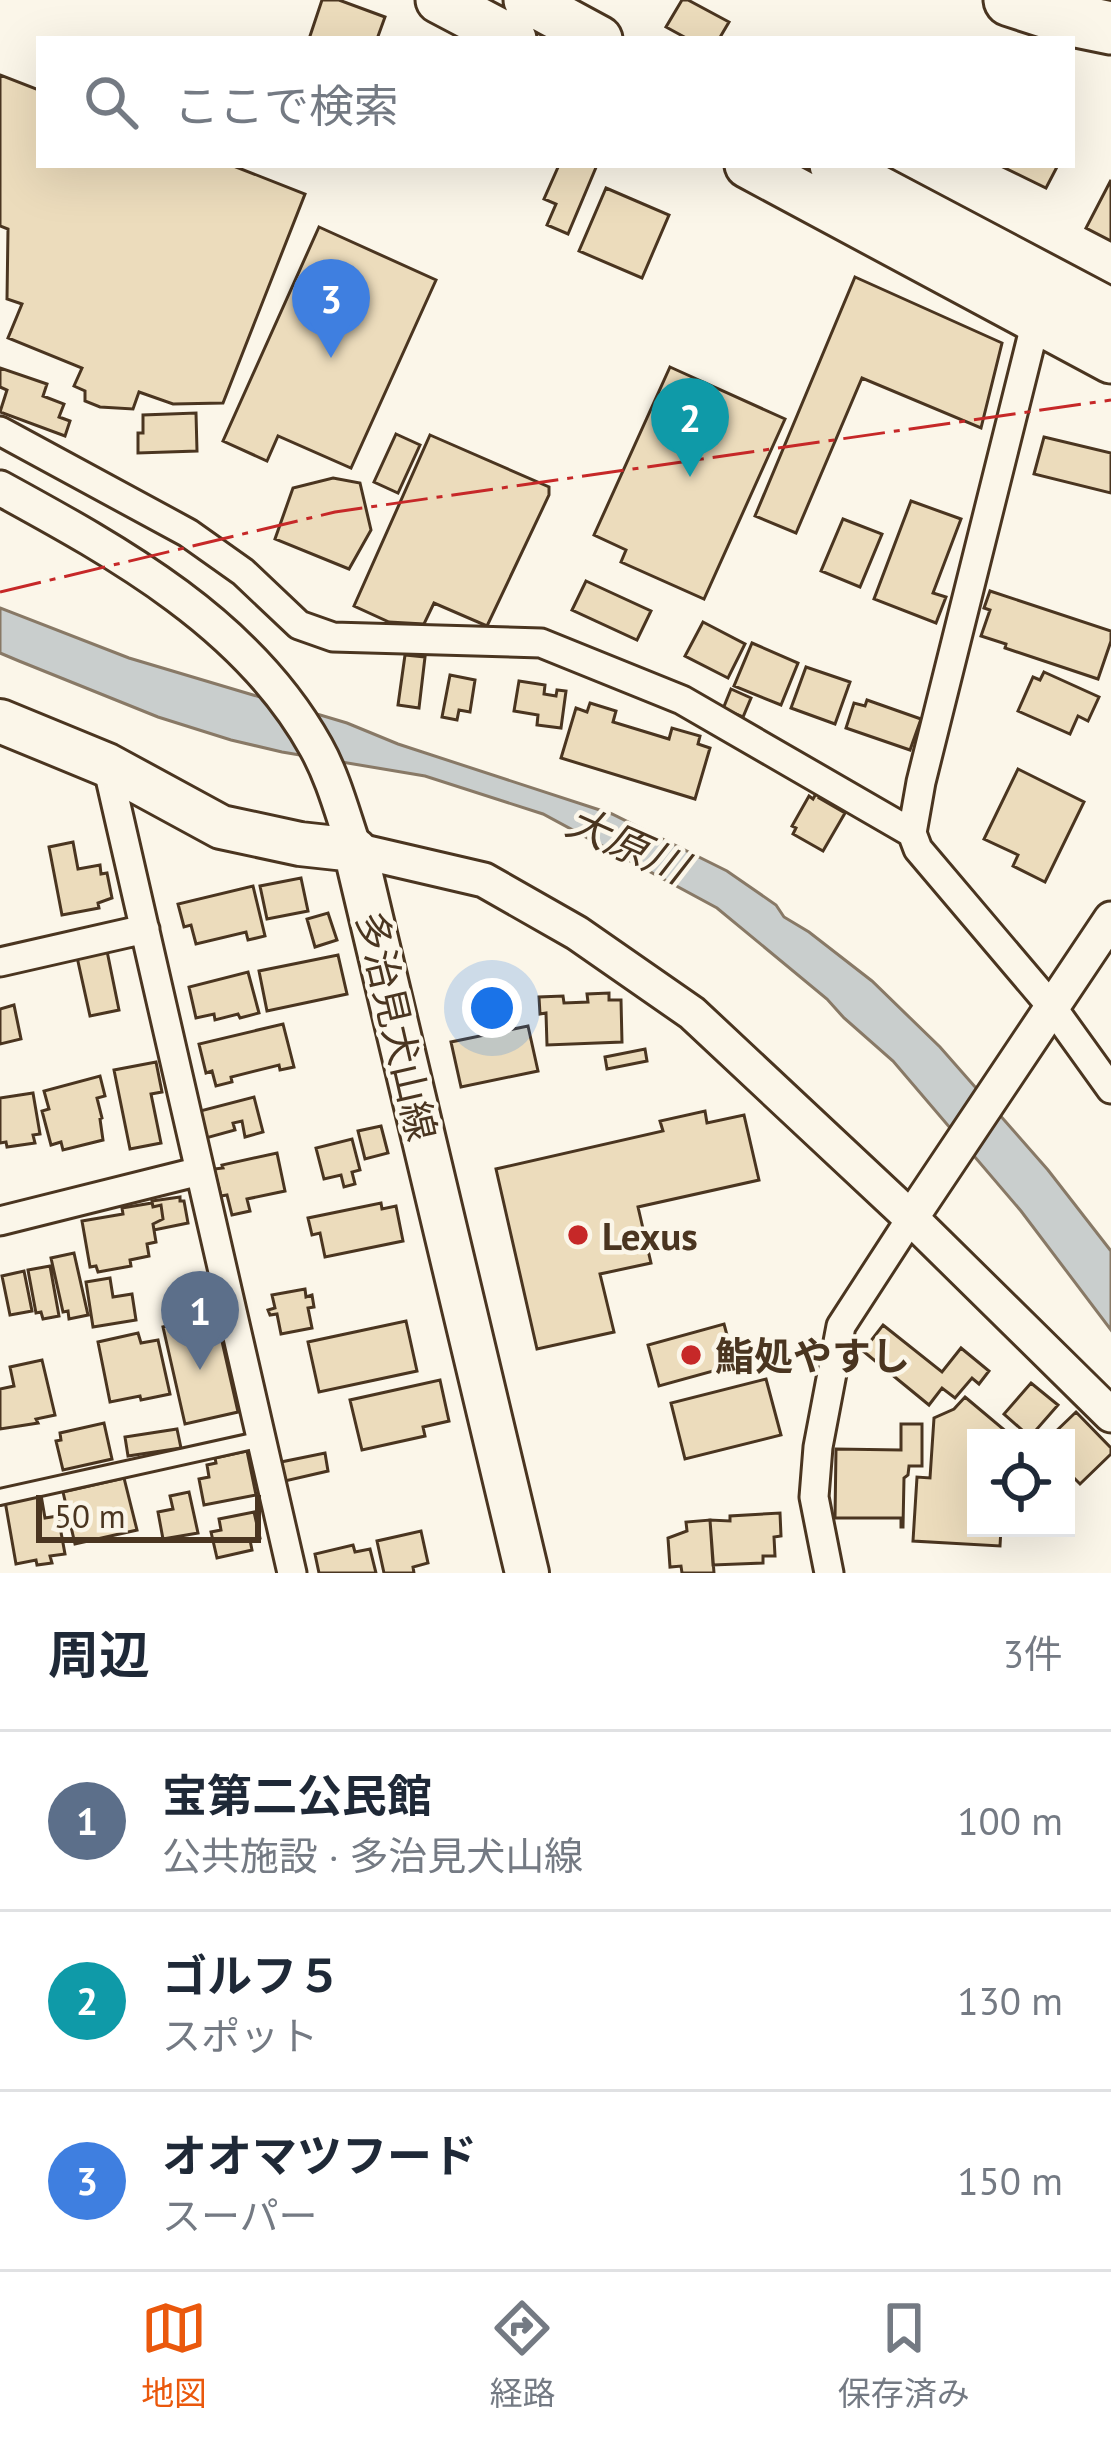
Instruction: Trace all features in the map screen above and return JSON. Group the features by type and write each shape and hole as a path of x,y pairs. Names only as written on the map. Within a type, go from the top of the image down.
{"highway":[{"path":"439,0 507,36"},
{"path":"526,0 593,36"},
{"path":"1010,0 1111,28"},
{"path":"754,168 1111,359"},
{"path":"839,168 1111,312"}],"main road":[{"path":"0,721 107,765 221,827 355,850"},
{"name":"多治見犬山線","path":"355,850 527,1573"}],"street":[{"path":"1036,320 912,833 918,849 1047,1016 1111,1089"},
{"path":"0,431 188,533 243,572 299,625 333,637 541,643 682,700 912,833"},
{"path":"0,488 91,538 168,589 227,636 287,702 316,748 355,850 484,880 577,933 692,1012 1111,1415"},
{"path":"107,765 292,1573"},
{"path":"829,1573 814,1497 821,1427 841,1326 1111,919"},
{"path":"0,962 145,929"},
{"path":"0,1221 200,1171"}],"lane":[{"path":"0,1497 262,1439"}],"water":[{"name":"大原川","path":"0,608 129,658 347,723 612,814 727,871 872,981 940,1047 1048,1170 1111,1251 1111,1330 1021,1211 893,1061 717,908 543,814 425,776 231,740 158,717 19,661 0,653"}],"building":[{"path":"322,0 339,0 385,17 378,36 310,36"},
{"path":"682,0 729,22 721,36 682,36 666,27"},
{"path":"0,75 36,89 36,168 239,168 305,194 223,403 173,404 139,392 133,409 85,401 85,391 74,386 82,368 8,338 22,304 7,299 8,229 0,226"},
{"path":"558,168 596,168 568,234 547,225 556,204 544,199"},
{"path":"1005,168 1056,168 1046,188"},
{"path":"1111,180 1111,241 1086,228"},
{"path":"606,188 669,215 642,278 579,251"},
{"path":"319,227 436,280 351,468 278,436 267,461 223,441"},
{"path":"855,277 1002,343 981,428 862,378 796,533 755,516"},
{"path":"670,367 785,419 704,599 621,562 626,550 594,535"},
{"path":"0,368 47,384 43,396 64,404 59,417 70,421 65,436 0,412 7,390 0,387"},
{"path":"196,413 197,451 138,453 143,415"},
{"path":"396,434 420,445 398,493 374,482"},
{"path":"430,435 549,487 487,626 434,603 424,624 389,622 354,606"},
{"path":"1044,437 1111,453 1111,493 1034,474"},
{"path":"333,478 360,483 371,530 349,569 275,539 293,488"},
{"path":"911,501 961,519 933,593 946,597 936,623 874,599"},
{"path":"843,519 882,534 860,587 821,571"},
{"path":"586,581 651,611 637,640 572,610"},
{"path":"990,591 1111,631 1098,679 981,636 990,610 984,608"},
{"path":"703,622 745,644 728,678 685,656"},
{"path":"752,643 798,663 781,705 734,686"},
{"path":"405,655 425,657 419,708 398,705"},
{"path":"806,667 850,682 835,724 791,708"},
{"path":"1044,672 1099,697 1088,721 1078,716 1070,734 1018,711 1033,677 1040,680"},
{"path":"450,675 475,680 470,712 459,710 457,720 442,717"},
{"path":"519,681 545,685 544,694 556,696 557,690 566,691 561,728 537,725 538,715 514,711"},
{"path":"731,689 751,698 743,717 723,709"},
{"path":"867,700 921,719 910,750 846,728 854,703 865,706"},
{"path":"590,703 616,711 613,722 669,739 672,728 700,736 698,744 710,748 695,799 561,758 576,708 587,712"},
{"path":"1018,769 1084,802 1045,882 1013,866 1018,855 984,839"},
{"path":"817,792 819,798 845,813 823,851 793,834 796,828 792,826 809,796 813,799"},
{"path":"73,842 78,869 100,865 101,874 107,873 112,898 98,903 99,908 62,915 49,847"},
{"path":"301,878 308,911 267,919 260,886"},
{"path":"253,886 265,936 248,940 246,932 196,944 191,925 184,927 178,904"},
{"path":"328,913 337,940 315,947 307,919"},
{"path":"107,951 119,1010 90,1016 77,957"},
{"path":"338,955 347,994 267,1011 259,971"},
{"path":"248,972 259,1013 196,1018 189,987"},
{"path":"609,993 609,1000 621,1000 622,1042 547,1045 546,1013 540,1014 539,997 588,1002 587,994"},
{"path":"14,1005 21,1039 0,1044 0,1009"},
{"path":"283,1024 294,1067 280,1070 279,1065 231,1077 232,1082 216,1086 212,1071 206,1073 199,1044"},
{"path":"528,1026 538,1071 461,1087 451,1042"},
{"path":"645,1049 647,1061 607,1069 605,1057"},
{"path":"156,1062 162,1092 151,1094 161,1143 130,1149 114,1070"},
{"path":"100,1076 105,1096 97,1098 103,1140 63,1150 61,1142 51,1145 42,1111 49,1109 44,1091"},
{"path":"33,1093 40,1134 33,1135 35,1143 7,1147 6,1142 0,1143 0,1098"},
{"path":"254,1097 263,1132 245,1137 242,1121 233,1123 235,1130 206,1138 200,1111"},
{"name":"Lexus","path":"705,1111 707,1123 744,1115 759,1180 638,1207 651,1263 600,1274 614,1332 537,1349 496,1169 663,1131 660,1121"},
{"path":"381,1126 388,1153 365,1159 358,1131"},
{"path":"352,1139 360,1170 352,1172 355,1184 344,1187 341,1175 324,1179 316,1148"},
{"path":"277,1153 285,1191 247,1199 250,1211 232,1215 214,1169"},
{"path":"180,1197 188,1223 154,1230 153,1224 163,1219 161,1205 153,1207 152,1201"},
{"path":"152,1203 153,1207 161,1205 163,1219 153,1224 156,1242 147,1244 149,1256 130,1260 131,1266 98,1272 96,1266 90,1267 82,1221"},
{"path":"381,1203 382,1209 396,1206 403,1241 325,1257 320,1233 312,1235 308,1218"},
{"path":"74,1253 88,1315 69,1319 68,1311 63,1312 51,1258"},
{"path":"50,1266 59,1316 43,1319 41,1312 36,1313 28,1270"},
{"path":"24,1271 32,1311 10,1315 2,1276"},
{"path":"110,1278 113,1297 132,1294 136,1320 93,1327 86,1282"},
{"path":"305,1289 306,1297 312,1295 314,1307 308,1308 312,1328 281,1334 277,1314 270,1315 268,1310 275,1308 272,1295"},
{"path":"216,1315 238,1412 185,1424 163,1327"},
{"path":"406,1321 417,1371 319,1392 308,1342"},
{"name":"鮨処やすし","path":"724,1324 735,1365 659,1386 648,1345"},
{"path":"883,1325 942,1372 961,1348 989,1371 979,1384 972,1378 955,1398 942,1388 929,1405 863,1351"},
{"path":"138,1333 141,1343 158,1340 170,1394 110,1402 98,1342"},
{"path":"42,1360 55,1415 0,1429 0,1389 14,1386 10,1367"},
{"path":"766,1379 781,1435 685,1459 671,1403"},
{"path":"440,1380 449,1421 423,1427 425,1436 362,1450 350,1400"},
{"path":"1031,1383 1058,1405 1037,1429 1021,1429 1004,1414"},
{"path":"965,1397 1003,1429 967,1429 967,1537 1000,1537 1000,1546 913,1541 917,1477 930,1478 934,1418 954,1409"},
{"path":"1076,1412 1111,1448 1111,1454 1080,1484 1075,1479 1075,1429 1058,1429"},
{"path":"104,1423 112,1459 63,1470 56,1441 61,1440 60,1433"},
{"path":"901,1424 922,1424 922,1466 909,1466 904,1478 903,1527 901,1518 835,1518 836,1449 901,1450"},
{"path":"177,1429 181,1448 128,1456 125,1437"},
{"path":"247,1451 256,1495 204,1505 199,1479 209,1477 207,1465 216,1463 215,1458"},
{"path":"325,1453 328,1471 285,1481 281,1462"},
{"path":"124,1478 137,1530 75,1544 63,1492"},
{"path":"189,1492 198,1533 163,1539 158,1512 173,1509 170,1496"},
{"path":"41,1495 45,1518 58,1516 65,1554 50,1556 52,1563 16,1564 5,1501"},
{"path":"254,1512 260,1538 250,1540 252,1550 217,1558 211,1532 221,1530 219,1519"},
{"path":"780,1513 781,1536 774,1537 775,1556 763,1556 763,1563 713,1565 710,1520"},
{"path":"710,1520 714,1573 682,1573 681,1566 670,1567 668,1538 687,1531 686,1522"},
{"path":"421,1531 428,1563 413,1567 414,1573 384,1573 377,1541"},
{"path":"353,1545 355,1552 370,1549 376,1573 319,1573 315,1554"}],"power":[{"path":"0,592 335,512 1111,400"}],"place":[{"name":"オオマツフード","path":"331,358"},
{"name":"ゴルフ５","path":"690,477"},
{"name":"Lexus","path":"578,1235"},
{"name":"鮨処やすし","path":"691,1355"},
{"name":"宝第二公民館","path":"200,1370"}]}
